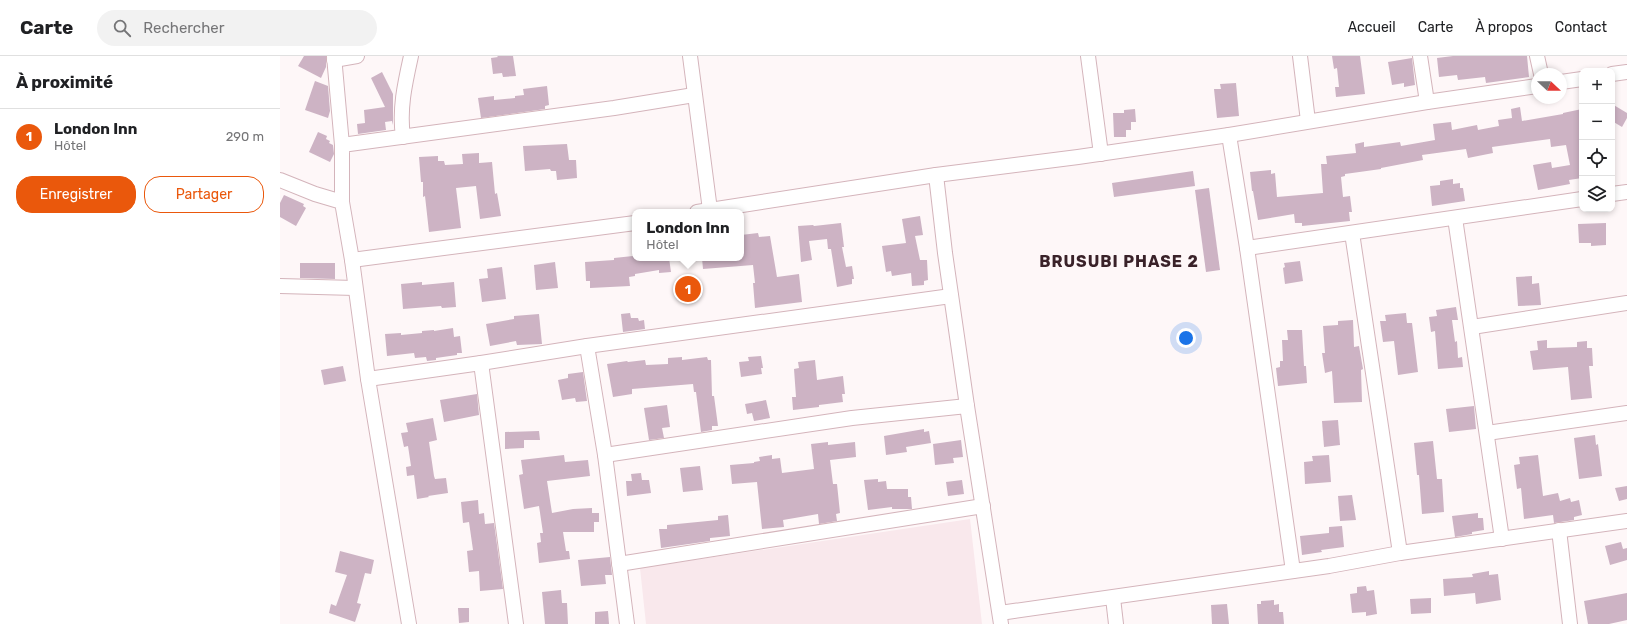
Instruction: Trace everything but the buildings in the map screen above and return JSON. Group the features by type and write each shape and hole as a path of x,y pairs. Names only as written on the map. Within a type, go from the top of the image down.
{"street":[{"path":"357,56 334,58 342,146 342,202 352,260 368,379 409,624"},
{"path":"402,137 401,122 404,87 411,56"},
{"path":"690,56 703,209"},
{"path":"1088,56 1101,154"},
{"path":"1300,56 1308,122"},
{"path":"1420,56 1427,102"},
{"path":"1537,56 1540,68"},
{"path":"1615,74 1627,72"},
{"path":"1567,81 1579,79"},
{"path":"716,209 936,175 1101,154 1229,135 1427,102 1531,87"},
{"path":"342,146 614,108 694,95"},
{"path":"1229,135 1247,248 1293,571"},
{"path":"936,175 945,253 967,406 1001,618 1113,598 1293,571 1400,553 1627,521"},
{"path":"280,180 315,194 342,202"},
{"path":"1615,194 1627,192"},
{"path":"1247,248 1579,199"},
{"path":"1455,218 1502,539"},
{"path":"352,260 632,223"},
{"path":"1352,233 1400,553"},
{"path":"280,286 355,288"},
{"path":"368,379 587,346 951,296"},
{"path":"1472,327 1627,303"},
{"path":"587,346 605,455 627,624"},
{"path":"481,363 516,624"},
{"path":"605,455 852,418 967,406"},
{"path":"1487,433 1627,413"},
{"path":"619,564 983,506"},
{"path":"1559,530 1570,624"},
{"path":"1113,598 1116,624"}],"shaded area":[{"path":"970,519 982,624 646,624 640,568"}],"place":[{"name":"London Inn","path":"688,289"}],"district":[{"name":"BRUSUBI PHASE 2","path":"1119,261"}]}
